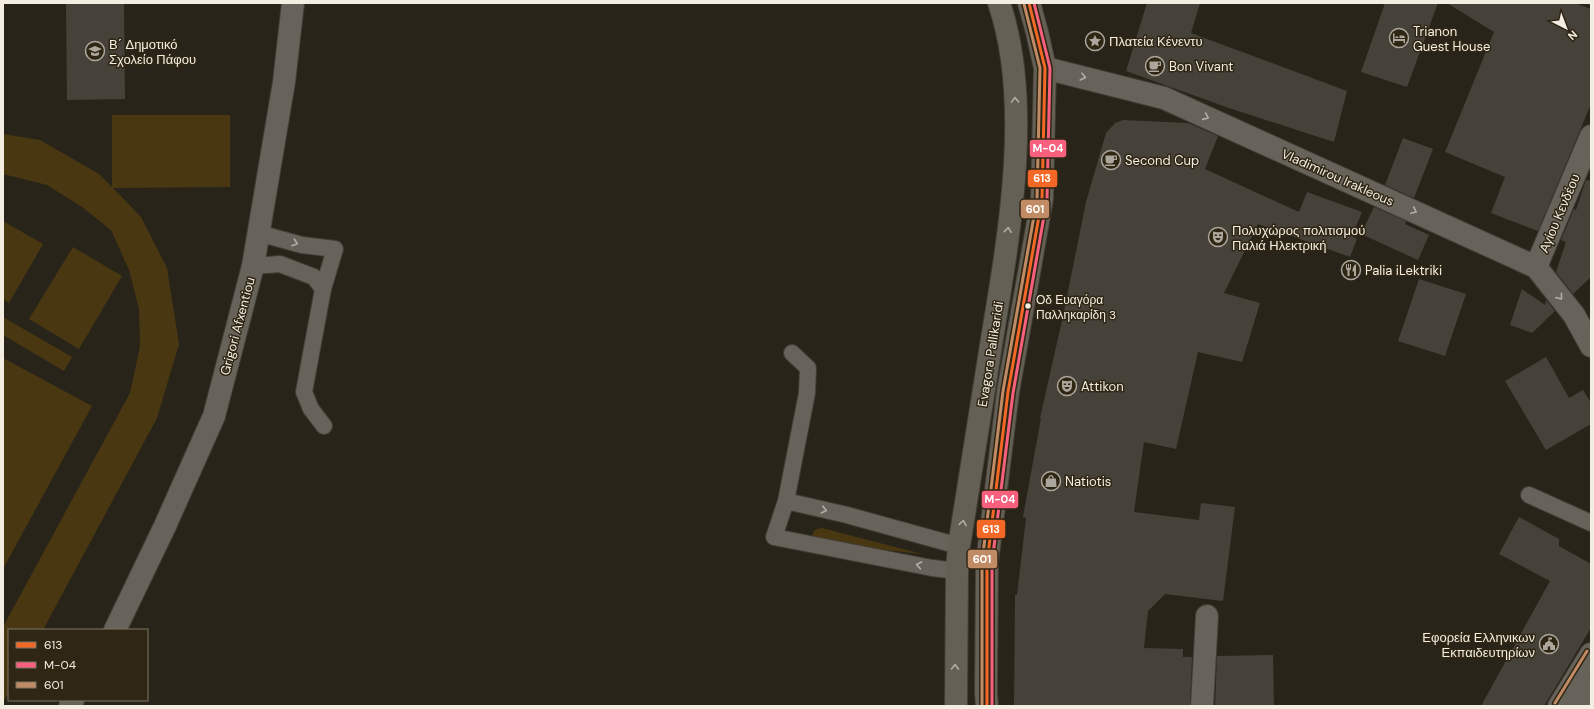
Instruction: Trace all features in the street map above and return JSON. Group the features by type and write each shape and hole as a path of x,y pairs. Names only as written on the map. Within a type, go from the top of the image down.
{"main road":[{"name":"Evagora Pallikaridi","path":"956,706 957,571 959,546 1004,268 1012,194 1016,125 1014,76 1009,38 999,3"},
{"name":"Evagora Pallikaridi","path":"987,706 987,563 1008,392 1042,199 1045,68 1037,32 1028,3"}],"street":[{"name":"Grigori Afxentiou","path":"115,629 165,526 214,416 253,266 284,82 293,3"},
{"name":"Vladimirou Irakleous","path":"1045,68 1164,98 1536,267 1574,315 1591,346"},
{"name":"Αγίου Κενδέου","path":"1536,267 1591,136"},
{"path":"1202,706 1207,616"},
{"path":"1559,706 1591,654"},
{"path":"1580,706 1591,689"}],"lane":[{"path":"258,233 302,245 335,249 324,290 304,392 311,409 324,426"},
{"path":"253,266 280,264 314,277 324,290"},
{"path":"792,353 808,368 807,393 786,501 774,537 932,568 957,571"},
{"path":"1529,495 1591,523"},
{"path":"786,501 847,515 959,546"}],"shaded area":[{"path":"112,115 230,115 230,187 113,188 141,217 167,268 179,344 157,418 44,629 8,629 8,694 3,703 3,627 130,393 140,346 139,309 129,270 111,230 82,207 47,185 3,174 3,134 40,140 99,174 112,187"},
{"path":"3,221 43,244 9,303 3,299"},
{"path":"73,247 122,276 79,349 29,319"},
{"path":"3,317 72,357 64,371 3,335"},
{"path":"3,358 92,406 3,569"},
{"path":"822,528 922,554 820,543 812,537 815,530"}],"building":[{"name":"Β΄ Δημοτικό Σχολείο Πάφου","path":"66,3 124,3 125,99 67,100"},
{"path":"1147,3 1200,3 1191,33 1347,91 1334,142 1229,108 1126,71"},
{"name":"Trianon Guest House","path":"1385,3 1438,3 1407,87 1361,72"},
{"path":"1447,3 1574,3 1591,9 1591,104 1538,231 1491,213 1505,177 1445,152 1494,32"},
{"path":"1123,120 1188,123 1218,136 1205,169 1299,212 1307,192 1362,212 1352,236 1357,239 1350,257 1258,224 1224,293 1260,303 1242,362 1198,352 1176,449 1144,442 1134,512 1199,520 1201,503 1235,507 1223,601 1165,594 1148,611 1144,648 1183,649 1183,657 1192,657 1190,706 1014,706 1015,595 1017,595 1026,518 1023,517 1040,418 1063,316 1086,202 1106,133 1115,123"},
{"path":"1403,138 1433,149 1414,198 1385,185"},
{"path":"1586,180 1591,181 1591,277 1573,294 1556,272 1566,242 1561,240 1574,209 1576,210"},
{"path":"1374,207 1406,221 1405,224 1429,235 1418,260 1361,234"},
{"path":"1419,279 1466,294 1445,356 1398,341"},
{"path":"1522,289 1545,305 1546,300 1555,311 1532,333 1510,325"},
{"path":"1546,357 1569,398 1583,390 1591,403 1591,424 1546,450 1505,381"},
{"path":"1519,517 1559,539 1559,546 1591,564 1591,628 1544,706 1481,706 1550,581 1499,554"},
{"path":"1273,655 1274,706 1215,706 1217,656"}],"transit line":[{"name":"613","path":"987,706 987,563 1008,392 1042,199 1045,68 1029,3"},
{"name":"M-04","path":"992,706 992,563 1013,393 1047,199 1050,68 1034,3"},
{"name":"601","path":"982,706 982,562 1003,391 1037,199 1040,68 1024,4"},
{"name":"601","path":"1555,703 1587,651"}],"place":[{"name":"Trianon Guest House","path":"1399,38"},
{"name":"Πλατεία Κένεντυ","path":"1095,41"},
{"name":"Β΄ Δημοτικό Σχολείο Πάφου","path":"95,51"},
{"name":"Bon Vivant","path":"1155,66"},
{"name":"Second Cup","path":"1111,160"},
{"name":"Πολυχώρος πολιτισμού Παλιά Ηλεκτρική","path":"1218,237"},
{"name":"Palia iLektriki","path":"1351,270"},
{"name":"Οδ Ευαγόρα Παλληκαρίδη 3","path":"1028,306"},
{"name":"Attikon","path":"1067,386"},
{"name":"Natiotis","path":"1051,481"},
{"name":"Εφορεία Ελληνικων Εκπαιδευτηρίων","path":"1549,644"}]}
